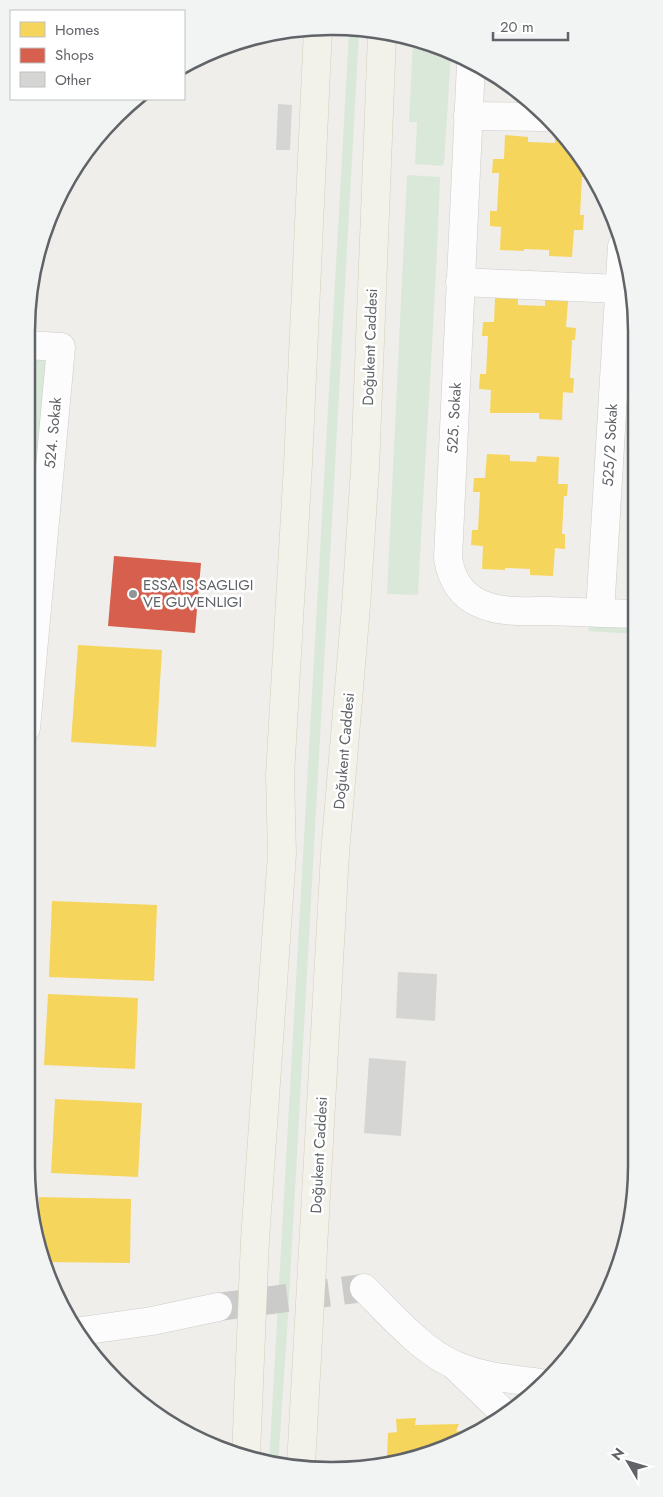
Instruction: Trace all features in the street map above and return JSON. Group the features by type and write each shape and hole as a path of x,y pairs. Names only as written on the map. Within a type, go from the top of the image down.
{"main road":[{"path":"246,1449 255,1240 282,854 280,775 298,459 318,36"},
{"name":"Doğukent Caddesi","path":"301,1460 335,853 356,606 365,468 382,40"}],"street":[{"name":"525. Sokak","path":"471,70 448,558 450,570 454,580 468,596 478,603 492,607 513,610 628,614"},
{"path":"468,116 535,117"},
{"name":"525/2 Sokak","path":"600,613 621,267"},
{"path":"460,282 619,290"},
{"name":"524. Sokak","path":"35,346 62,347 35,633"},
{"path":"364,1288 395,1320 422,1343 453,1364 500,1410"},
{"path":"85,1330 152,1321 218,1307"},
{"path":"453,1364 477,1373 534,1382"}],"green space":[{"path":"349,36 351,36 359,37 288,1317 279,1457 269,1455"},
{"path":"413,46 451,60 444,164 441,166 415,164 417,122 409,122"},
{"path":"407,175 440,177 418,595 387,594"},
{"path":"35,346 61,347 35,630"},
{"path":"628,622 628,634 588,631 589,624"}],"building: Homes":[{"path":"505,135 528,137 528,142 555,143 555,137 567,151 584,177 582,177 580,215 584,215 583,230 574,230 572,257 549,256 549,250 500,250 501,227 490,226 490,211 497,211 499,173 492,173 493,159 504,159"},
{"path":"495,298 518,299 518,305 545,306 545,300 568,301 566,327 576,328 575,340 572,340 570,378 574,378 573,393 563,392 562,420 539,419 539,413 490,413 491,390 479,389 480,374 486,374 488,336 482,336 483,322 494,322"},
{"path":"487,454 510,455 510,461 536,462 537,456 559,457 558,484 568,484 567,496 564,496 562,534 565,534 565,549 555,548 553,576 530,575 530,569 482,569 483,546 471,545 472,530 478,530 480,492 473,492 474,478 485,478"},
{"path":"78,645 162,650 156,747 71,742"},
{"path":"52,901 157,905 154,981 49,977"},
{"path":"48,994 138,998 135,1069 44,1065"},
{"path":"55,1099 142,1103 138,1177 51,1173"},
{"path":"39,1197 131,1199 130,1263 51,1262 45,1242 39,1209"},
{"path":"416,1418 415,1425 459,1424 456,1431 462,1432 427,1446 387,1456 388,1433 397,1432 396,1419"}],"building: Shops":[{"path":"114,556 201,563 195,633 108,626"}],"building: Other":[{"path":"278,104 292,105 290,150 276,150"},
{"path":"398,972 437,974 435,1021 396,1018"},
{"path":"369,1058 406,1061 401,1136 364,1133"}],"tunnel":[{"path":"218,1307 364,1288"}],"place":[{"name":"ESSA IS SAGLIGI VE GUVENLIGI","path":"133,594"}]}
